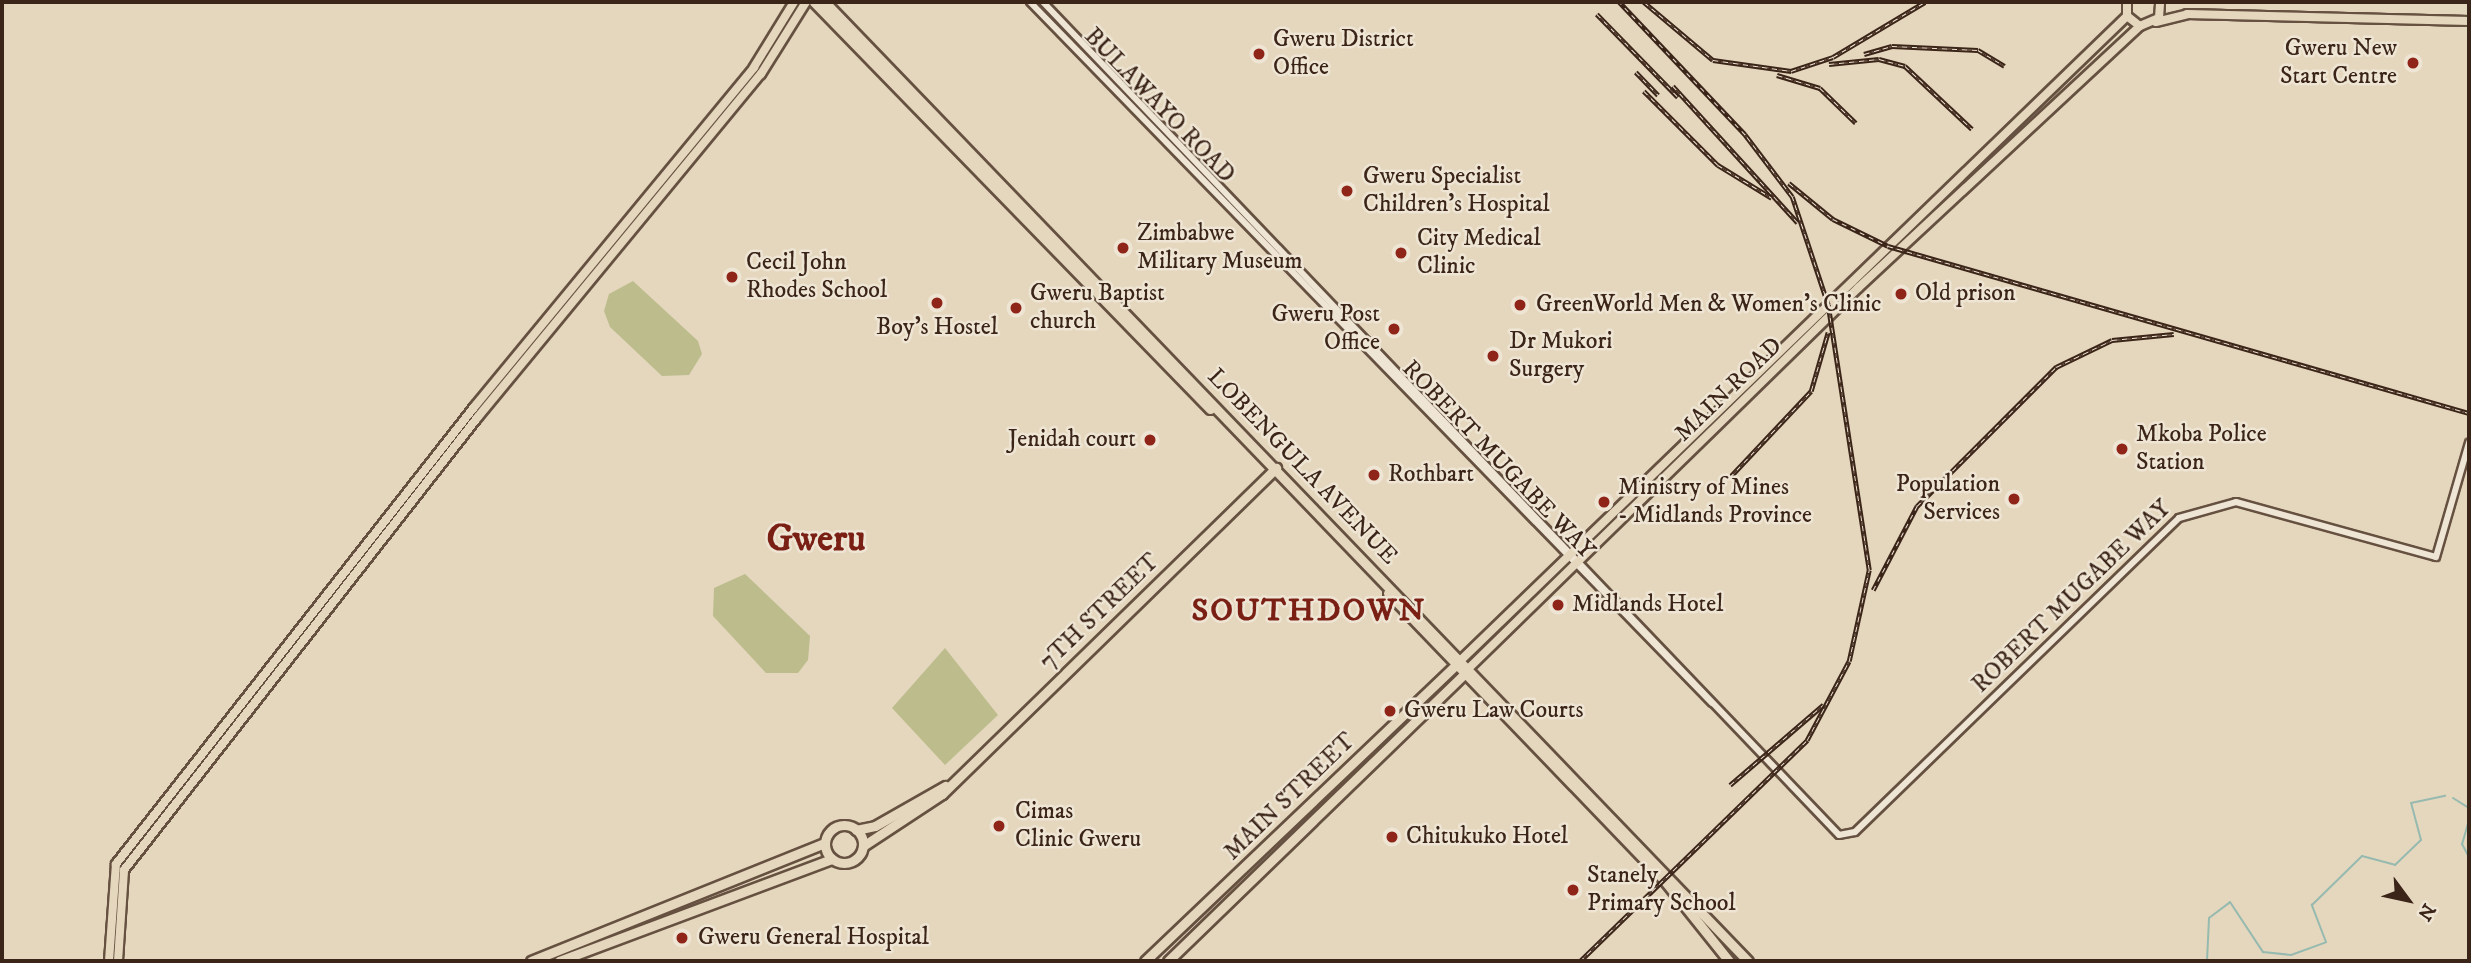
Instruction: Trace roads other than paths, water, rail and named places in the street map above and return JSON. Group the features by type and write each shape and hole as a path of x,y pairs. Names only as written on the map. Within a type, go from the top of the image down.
{"highway":[{"name":"LOBENGULA AVENUE","path":"814,2 1274,469"},
{"name":"LOBENGULA AVENUE","path":"825,2 1748,961"},
{"name":"7TH STREET","path":"863,846 950,784 1274,469"},
{"name":"MAIN STREET","path":"1145,961 1458,662"},
{"name":"LOBENGULA AVENUE","path":"1467,671 1664,880 1729,961"},
{"name":"MAIN STREET","path":"1169,960 1467,671"},
{"path":"1416,702 1425,712"},
{"path":"1385,731 1395,741"},
{"name":"7TH STREET","path":"856,830 875,826 950,784"},
{"path":"1310,803 1320,814"},
{"path":"531,961 825,843 834,828 856,830 863,846 852,861 832,859 559,961"},
{"path":"1273,838 1284,850"},
{"path":"825,843 832,859"},
{"path":"1196,913 1206,924"},
{"path":"1160,947 1169,960"}],"main road":[{"path":"108,961 116,864 475,406 754,67 794,2"},
{"path":"118,961 124,870 477,418 761,74 806,2"},
{"path":"2127,2 2127,16 2140,26 2188,13 2468,20"},
{"path":"2156,22 2162,2 2188,13"},
{"name":"MAIN ROAD","path":"1458,662 2127,16"},
{"name":"MAIN ROAD","path":"1467,671 1974,178 2140,26"},
{"path":"1967,171 1974,178"},
{"path":"1743,387 1750,396"}],"street":[{"name":"BULAWAYO ROAD","path":"1030,2 1263,235"},
{"name":"BULAWAYO ROAD","path":"1043,2 1263,235"},
{"name":"ROBERT MUGABE WAY","path":"1263,235 1713,704 1845,836 2179,518 2236,502 2436,557 2469,443"}],"waterway":[{"path":"2207,961 2209,918 2230,902 2263,952 2291,955 2326,942 2312,905 2362,856 2395,865 2421,840 2411,803 2445,796"},
{"name":"Gweru","path":"2453,798 2469,808"},
{"name":"Gweru","path":"2469,820 2462,844 2469,857"}],"railway":[{"path":"1580,961 1807,740 1849,661 1869,570 1828,305 1792,197 1745,135 1619,2"},
{"path":"1644,2 1713,60 1791,71 1833,57 1925,2"},
{"path":"1597,14 1678,97"},
{"path":"1864,54 1892,46 1978,50 2005,66"},
{"path":"1829,64 1879,59 1905,66 1972,129"},
{"path":"1636,72 1658,95"},
{"path":"1777,75 1820,88 1856,123"},
{"path":"1673,86 1798,223"},
{"path":"1644,91 1718,165 1772,198"},
{"path":"1789,183 1833,219 1888,246 2469,413"},
{"path":"1730,477 1811,391 1828,332"},
{"path":"1873,590 1917,506 2056,367 2112,340 2174,334"},
{"path":"1730,785 1823,705"}],"place":[{"name":"Gweru District Office","path":"1259,54"},
{"name":"Gweru New Start Centre","path":"2413,63"},
{"name":"Gweru Specialist Children’s Hospital","path":"1347,191"},
{"name":"Zimbabwe Military Museum","path":"1123,248"},
{"name":"City Medical Clinic","path":"1401,253"},
{"name":"Cecil John Rhodes School","path":"732,277"},
{"name":"Old prison","path":"1901,294"},
{"name":"Boy's Hostel","path":"937,303"},
{"name":"GreenWorld Men & Women’s Clinic","path":"1520,305"},
{"name":"Gweru Baptist church","path":"1016,308"},
{"name":"Gweru Post Office","path":"1394,329"},
{"name":"Dr Mukori Surgery","path":"1493,356"},
{"name":"Jenidah court","path":"1150,440"},
{"name":"Mkoba Police Station","path":"2122,449"},
{"name":"Rothbart","path":"1374,475"},
{"name":"Population Services","path":"2014,499"},
{"name":"Ministry of Mines - Midlands Province","path":"1604,502"},
{"name":"Midlands Hotel","path":"1558,605"},
{"name":"Gweru Law Courts","path":"1390,711"},
{"name":"Cimas Clinic Gweru","path":"999,826"},
{"name":"Chitukuko Hotel","path":"1392,837"},
{"name":"Stanely Primary School","path":"1573,890"},
{"name":"Gweru General Hospital","path":"682,938"}],"district":[{"name":"Gweru","path":"816,540"},
{"name":"SOUTHDOWN","path":"1309,611"}]}
